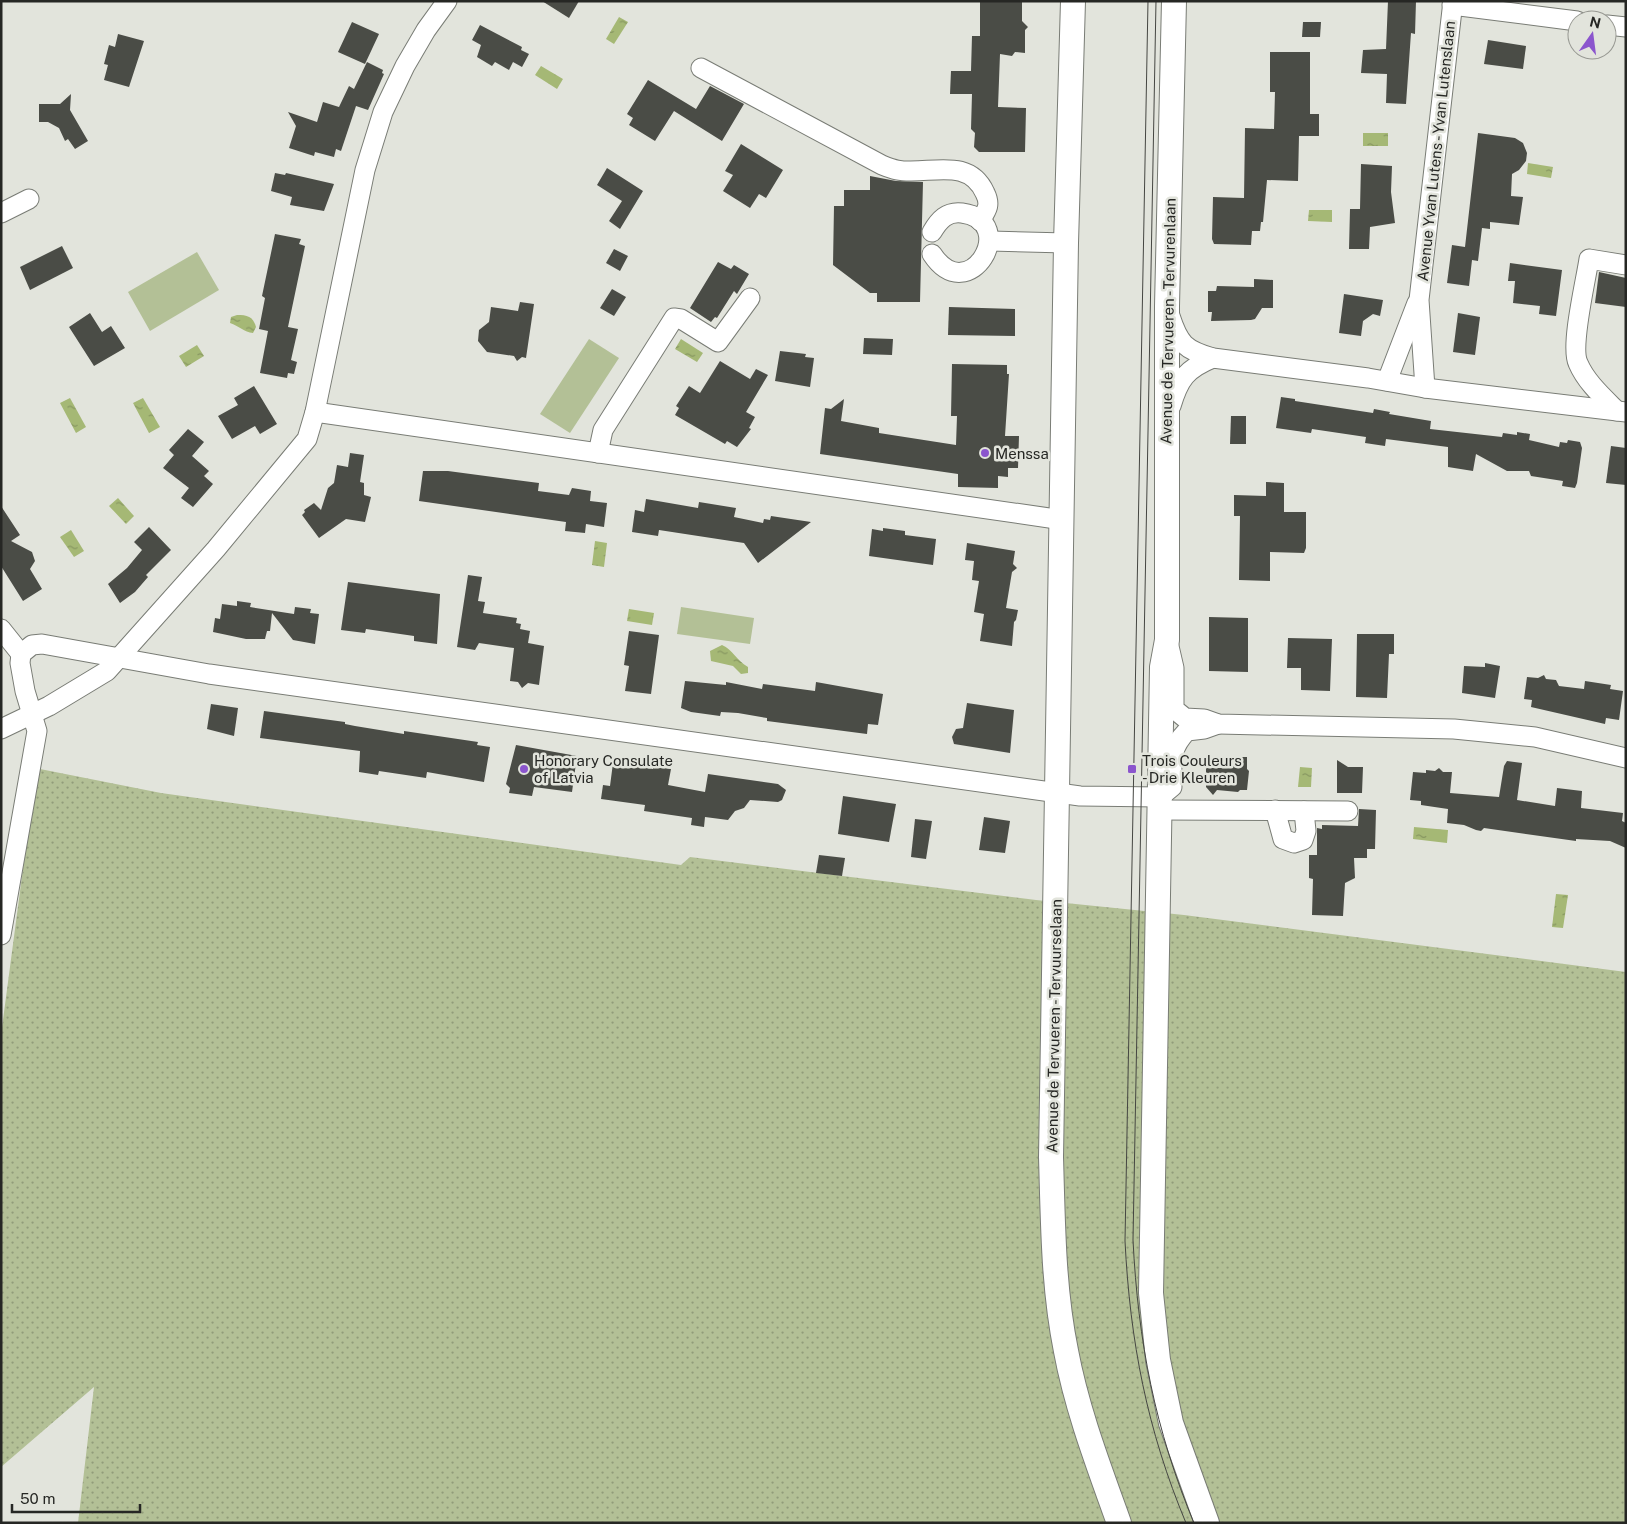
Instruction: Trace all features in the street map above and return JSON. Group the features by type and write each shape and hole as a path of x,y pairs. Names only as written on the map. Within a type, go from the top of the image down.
{"main road":[{"path":"1063,520 1066,243 1073,1"},
{"name":"Avenue de Tervueren - Tervurenlaan","path":"1167,640 1167,306 1174,1"},
{"name":"Avenue de Tervueren - Tervuurselaan","path":"1063,520 1051,1157 1054,1260 1066,1352 1090,1441 1119,1523"},
{"path":"1167,640 1162,667 1151,1293 1158,1360 1171,1423 1207,1523"}],"street":[{"path":"1,729 33,714 107,671 216,549 307,439 315,412 365,170 383,112 405,66 426,30 447,1"},
{"path":"1453,3 1567,20"},
{"name":"Avenue Yvan Lutens - Yvan Lutenslaan","path":"1426,388 1419,300 1453,3"},
{"path":"701,68 882,165 897,171 950,170 965,172 976,179 989,201 988,208 980,221"},
{"path":"1,213 29,198"},
{"path":"932,232 938,221 947,215 957,212 970,214 980,221 990,241 988,251 980,264 972,269 961,272 948,270 932,254"},
{"path":"990,241 1066,243"},
{"path":"1621,412 1589,382 1577,362 1575,347 1589,259 1626,265"},
{"path":"598,453 603,430 674,318 681,319 718,342 750,298"},
{"name":"Avenue Yvan Lutens - Yvan Lutenslaan","path":"1387,381 1419,300"},
{"path":"1167,306 1176,335 1185,346 1197,353 1213,358 1426,388 1621,412"},
{"path":"1167,421 1176,388 1182,377 1192,368 1213,358"},
{"path":"315,412 1063,520"},
{"path":"1,629 21,654"},
{"path":"1167,640 1174,668 1174,709 1185,718 1204,719 1218,724 1454,729 1535,737 1626,758"},
{"path":"1,935 37,731 25,691 20,663 21,654 32,645 42,644 208,674 1058,793 1160,803 1275,810 1348,811"},
{"path":"1160,803 1172,787 1172,750 1179,738 1187,731 1204,729 1218,724"},
{"path":"1275,810 1283,838 1294,843 1303,840 1306,831 1304,811"}],"shaded area":[{"path":"197,252 219,290 150,331 128,292"},
{"path":"589,339 619,358 570,433 540,414"},
{"path":"681,607 754,618 750,644 677,634"},
{"path":"40,769 161,793 681,865 690,857 1036,900 1184,915 1626,972 1626,1523 78,1523 94,1387 1,1467 1,1035 31,808"}],"water":[{"path":"619,17 628,22 614,44 606,39"},
{"path":"541,66 563,79 557,89 535,75"},
{"path":"1363,133 1388,133 1388,146 1363,146"},
{"path":"1528,163 1553,167 1551,178 1527,174"},
{"path":"1309,210 1332,210 1332,222 1308,221"},
{"path":"237,315 251,318 256,327 253,333 230,323 231,317"},
{"path":"681,339 703,353 697,362 675,349"},
{"path":"197,345 204,356 186,367 179,356"},
{"path":"70,398 86,427 76,433 60,403"},
{"path":"143,398 160,427 149,433 133,403"},
{"path":"118,498 134,516 126,524 109,506"},
{"path":"71,530 84,551 74,557 60,537"},
{"path":"595,541 607,543 604,567 592,565"},
{"path":"629,609 654,613 652,625 627,621"},
{"path":"722,645 748,667 748,673 741,674 733,666 711,661 710,651"},
{"path":"1300,767 1312,768 1311,787 1298,787"},
{"path":"1414,827 1448,830 1447,843 1413,839"},
{"path":"1556,894 1568,895 1563,928 1552,927"}],"building":[{"path":"542,1 579,1 569,18"},
{"path":"980,1 1022,1 1022,21 1028,27 1025,30 1025,53 1015,52 1012,56 1000,54 998,107 1026,108 1025,152 979,152 974,147 975,133 971,129 972,94 950,94 951,71 971,71 972,36 980,36"},
{"path":"1388,1 1416,1 1415,34 1411,33 1406,104 1386,103 1387,74 1361,73 1363,50 1386,49"},
{"path":"352,22 379,34 365,64 338,52"},
{"path":"1303,22 1321,22 1320,37 1302,37"},
{"path":"480,25 522,47 521,50 529,54 522,67 513,62 509,70 495,62 492,66 477,57 481,45 472,40"},
{"path":"118,34 144,41 129,87 104,80 108,65 104,64 109,45 115,47"},
{"path":"1488,40 1526,46 1523,69 1484,64"},
{"path":"1270,52 1310,52 1310,114 1319,114 1319,136 1299,136 1298,181 1267,180 1263,222 1261,222 1260,231 1252,231 1251,245 1214,244 1212,239 1213,197 1244,198 1245,128 1274,129 1275,92 1270,92"},
{"path":"367,62 383,70 382,73 384,74 368,110 356,106 341,151 336,149 334,157 315,152 314,156 289,148 296,126 288,112 317,122 323,102 339,107 349,86 354,89"},
{"path":"648,80 696,109 710,86 744,104 722,141 674,111 655,141 629,125 633,118 627,114"},
{"path":"71,94 70,110 88,141 75,149 68,139 65,141 59,128 48,122 39,122 39,104 60,104"},
{"path":"1478,133 1515,138 1523,143 1527,153 1526,161 1519,170 1512,174 1511,196 1523,197 1519,225 1490,222 1490,229 1482,228 1478,261 1472,260 1469,286 1447,283 1452,245 1465,247"},
{"path":"741,144 783,170 766,198 759,194 750,208 723,191 733,175 725,171"},
{"path":"1361,164 1392,166 1391,192 1395,223 1370,227 1369,249 1349,249 1350,209 1360,209"},
{"path":"607,168 643,191 620,229 609,221 622,201 597,185"},
{"path":"275,173 285,175 286,173 334,184 324,211 290,205 292,197 271,191"},
{"path":"870,176 896,181 923,182 920,302 877,302 877,293 870,293 833,265 834,206 844,206 844,190 870,190"},
{"path":"275,234 301,239 299,244 305,246 288,327 298,329 291,360 297,362 294,374 288,373 287,378 260,373 268,331 259,329 265,298 262,296"},
{"path":"62,246 73,268 30,290 20,267"},
{"path":"614,249 628,256 620,271 606,263"},
{"path":"718,262 731,269 734,265 749,274 737,294 734,291 717,318 715,317 711,322 690,308"},
{"path":"1510,263 1562,270 1556,316 1539,314 1540,306 1513,303 1515,281 1508,281"},
{"path":"1599,272 1626,278 1626,307 1595,303"},
{"path":"1254,279 1273,280 1273,308 1262,308 1255,319 1251,320 1211,321 1212,312 1208,312 1208,291 1216,291 1217,286 1254,287"},
{"path":"612,289 626,297 614,316 600,308"},
{"path":"1344,294 1383,300 1380,316 1373,314 1363,321 1361,336 1339,333"},
{"path":"520,302 534,304 526,358 522,357 517,361 514,356 487,352 478,341 479,330 489,322 491,307 518,311"},
{"path":"949,307 1015,309 1015,336 948,335"},
{"path":"90,313 102,332 111,326 125,348 94,366 69,327"},
{"path":"1458,313 1480,317 1475,355 1453,352"},
{"path":"864,338 893,339 892,355 863,354"},
{"path":"780,351 806,354 805,357 814,358 810,387 775,381"},
{"path":"720,361 750,379 756,369 768,375 746,412 755,417 749,428 751,429 737,447 727,441 725,444 675,415 679,408 676,406 689,386 700,393"},
{"path":"952,364 1007,365 1007,374 1009,374 1005,436 1019,436 1018,468 1008,468 1008,477 998,476 998,488 958,487 958,474 820,454 825,408 831,409 844,399 841,421 879,428 879,433 956,445 957,416 951,416"},
{"path":"254,386 277,424 260,434 255,426 232,439 218,416 238,405 234,398"},
{"path":"1281,397 1295,399 1295,401 1373,413 1374,409 1390,412 1389,414 1431,421 1430,429 1502,437 1503,433 1517,435 1517,432 1530,434 1529,440 1559,447 1560,442 1567,443 1568,440 1580,442 1582,448 1577,483 1575,488 1562,486 1563,481 1531,476 1529,471 1507,471 1476,454 1473,471 1448,467 1448,447 1386,439 1385,446 1365,443 1366,437 1312,429 1311,433 1276,428"},
{"path":"1231,416 1246,416 1246,444 1230,444"},
{"path":"188,429 204,442 192,456 209,471 204,476 213,484 193,507 181,498 189,488 163,468 174,455 169,450"},
{"path":"1611,446 1626,448 1626,485 1606,483"},
{"path":"350,453 364,455 360,482 364,483 364,495 371,497 365,522 346,519 319,538 302,515 305,512 304,510 314,503 321,510 328,488 334,483 337,465 348,467"},
{"path":"423,471 448,471 539,483 538,491 569,495 572,488 591,491 590,501 607,503 604,527 586,524 585,533 565,531 566,522 419,501"},
{"path":"1266,482 1284,483 1284,512 1306,512 1306,548 1304,553 1270,552 1270,581 1239,580 1240,516 1234,516 1234,495 1266,496"},
{"path":"646,499 698,508 699,502 736,508 734,517 763,523 764,519 770,520 771,516 811,522 758,563 744,543 659,530 658,536 632,532 635,510 644,512"},
{"path":"1,506 20,535 11,541 32,552 35,561 30,569 42,589 23,601 1,566"},
{"path":"149,527 171,550 146,575 148,577 135,592 120,603 108,584 127,568 142,550 134,542"},
{"path":"883,528 905,531 905,535 936,539 933,565 869,556 872,529 883,531"},
{"path":"967,543 1015,551 1013,564 1017,568 1012,572 1006,608 1018,610 1014,622 1012,646 980,641 984,614 974,612 979,581 972,580 974,561 965,560"},
{"path":"468,575 482,577 478,601 485,602 483,613 517,618 516,623 521,624 520,629 530,631 528,643 544,646 539,685 528,683 522,688 518,682 510,681 514,648 479,643 475,650 457,647"},
{"path":"348,582 440,594 437,644 414,641 414,636 366,629 365,633 341,630"},
{"path":"237,601 251,603 250,607 294,614 295,607 311,609 310,613 319,614 315,644 293,640 272,613 270,631 267,631 265,639 246,639 213,632 215,618 220,619 222,604 237,606"},
{"path":"1209,617 1248,618 1248,672 1209,671"},
{"path":"629,631 659,635 651,694 625,691 629,666 624,665"},
{"path":"1357,634 1394,634 1394,654 1389,654 1387,698 1356,697"},
{"path":"1288,638 1332,639 1330,691 1301,690 1301,668 1287,668"},
{"path":"1485,663 1500,666 1495,698 1462,693 1464,666 1485,667"},
{"path":"1544,675 1546,679 1556,680 1559,686 1584,689 1585,681 1611,685 1610,689 1623,691 1619,720 1606,718 1605,724 1531,707 1532,700 1524,699 1527,677 1538,678"},
{"path":"685,681 726,685 726,682 762,689 763,684 815,691 816,682 883,694 878,725 868,724 867,734 767,721 767,718 738,713 721,712 720,716 691,712 681,708"},
{"path":"967,703 1014,710 1010,753 954,744 952,737 956,729 963,728"},
{"path":"211,704 238,708 234,736 207,729"},
{"path":"264,711 345,722 345,724 404,734 404,731 478,742 477,745 490,747 484,782 427,772 426,778 379,771 378,775 359,772 360,751 260,738"},
{"path":"516,745 577,756 572,792 534,787 532,796 509,793 510,788 506,784"},
{"path":"1226,757 1247,757 1247,769 1249,771 1247,790 1240,790 1238,792 1217,790 1213,795 1206,787 1206,768 1225,768"},
{"path":"1337,760 1348,767 1363,767 1362,793 1337,793"},
{"path":"1507,761 1522,763 1517,800 1555,806 1557,788 1582,791 1581,808 1623,813 1622,821 1626,823 1626,848 1610,841 1576,839 1576,841 1484,828 1481,831 1476,830 1464,825 1447,823 1448,809 1421,805 1421,801 1410,800 1413,772 1426,773 1426,770 1435,771 1439,768 1443,772 1452,772 1450,793 1499,797 1504,766"},
{"path":"613,763 653,769 653,767 671,769 668,785 705,792 708,774 778,784 786,790 782,800 778,802 750,800 744,808 735,811 728,820 705,817 704,827 691,825 692,818 644,811 645,805 601,799 603,785 610,786"},
{"path":"843,796 896,804 889,842 838,834"},
{"path":"1359,809 1376,810 1375,849 1367,849 1367,858 1354,858 1355,878 1345,883 1343,916 1312,915 1313,879 1309,878 1309,855 1317,855 1317,828 1322,829 1322,825 1358,826"},
{"path":"984,817 1010,821 1005,853 979,850"},
{"path":"915,819 932,821 926,859 911,857"},
{"path":"819,855 845,858 842,876 816,873"}],"tram line":[{"path":"1148,1 1125,1241 1131,1314 1143,1385 1161,1454 1186,1523"},
{"path":"1156,1 1133,1240 1139,1314 1151,1384 1169,1454 1194,1523"}],"place":[{"name":"Menssa","path":"985,453"},
{"name":"Honorary Consulate of Latvia","path":"524,769"},
{"name":"Trois Couleurs - Drie Kleuren","path":"1132,769"}]}
